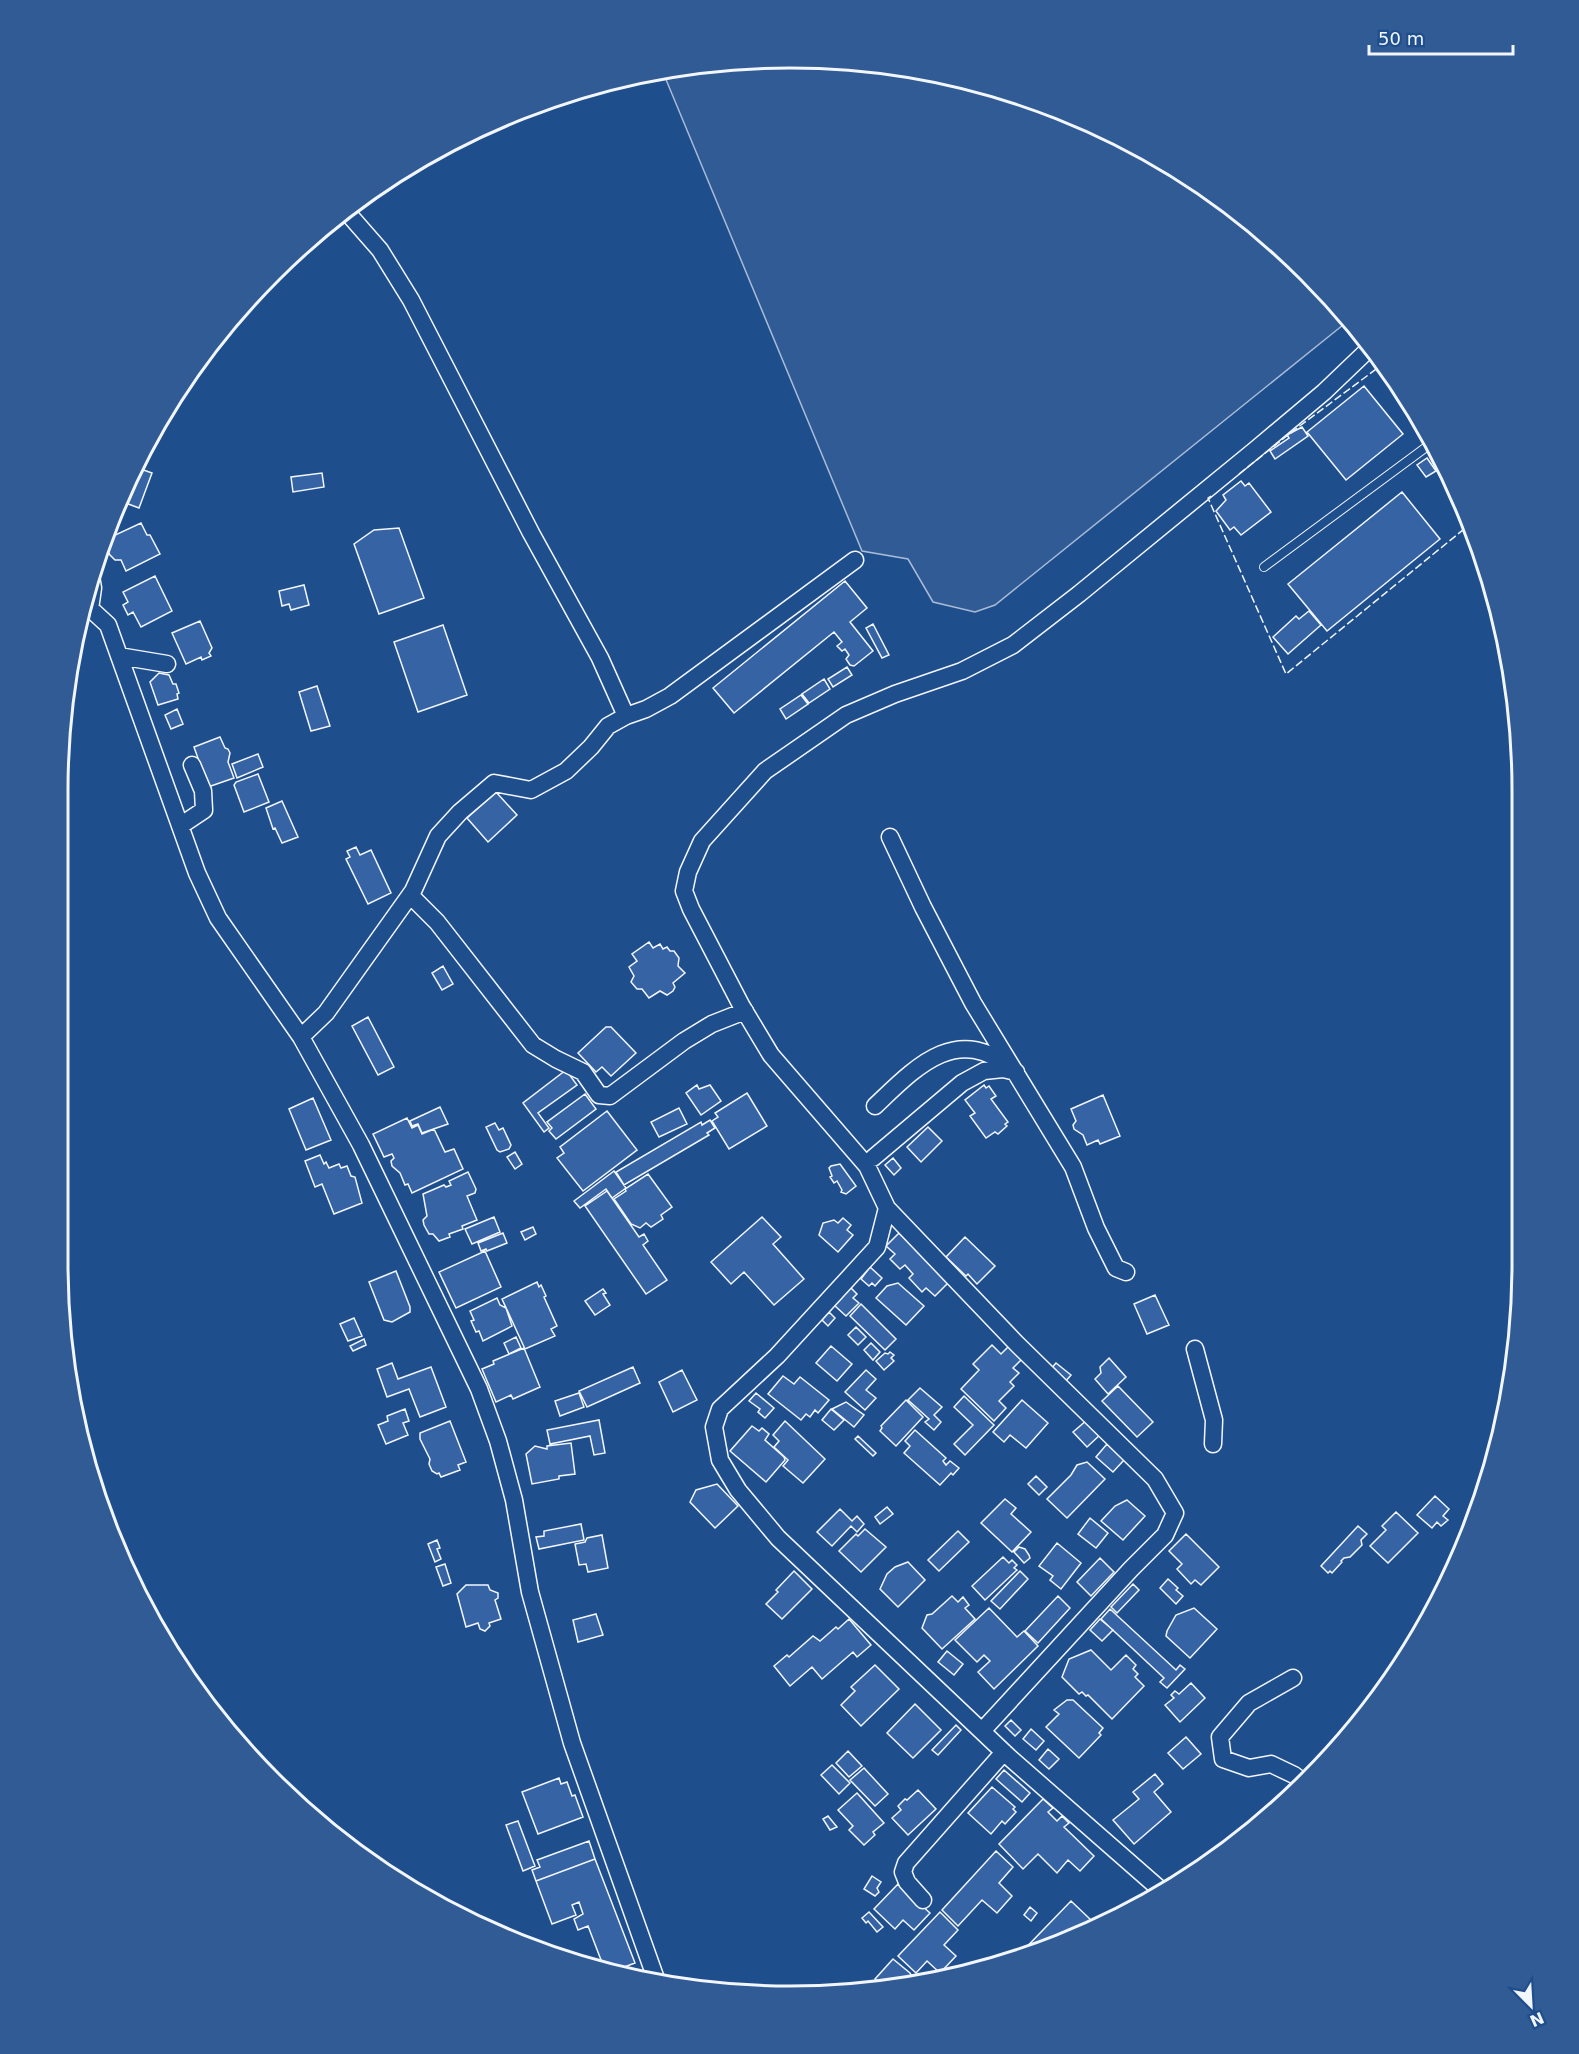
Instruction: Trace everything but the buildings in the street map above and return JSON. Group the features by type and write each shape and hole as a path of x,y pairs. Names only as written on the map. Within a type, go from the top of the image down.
{"street":[{"path":"351,216 380,250 411,300 531,532 600,658 626,716"},
{"path":"982,1731 1165,1535 1174,1513 1155,1479 1017,1344 887,1208 867,1166 771,1055 691,909 684,891 688,872 702,841 765,771 846,715 895,694 962,671 1013,645 1255,450 1351,369 1365,354"},
{"path":"302,1037 326,1013 410,895 438,836 460,812 494,783 531,790 567,771 608,726 670,696 855,560"},
{"path":"91,609 108,625 197,873 218,918 302,1037 361,1145 479,1389 498,1441 514,1500 530,1592 572,1743 654,1974"},
{"path":"120,656 166,664"},
{"path":"180,826 204,810 203,791 192,765"},
{"path":"890,837 973,1003 1073,1167 1096,1228 1116,1268 1126,1272"},
{"path":"410,895 437,922 533,1045 583,1072 599,1095 610,1096 684,1041 712,1024 745,1011"},
{"path":"875,1106 920,1064 947,1052 972,1048 986,1052 1016,1072"},
{"path":"873,1158 962,1083 984,1071 1016,1072"},
{"path":"887,1208 877,1247 777,1356 720,1409 714,1427 720,1460 738,1490 778,1538 1004,1752 1156,1886"},
{"path":"1195,1349 1214,1419 1213,1444"},
{"path":"1293,1678 1249,1703 1220,1737 1223,1760 1249,1768 1271,1764 1297,1778"},
{"path":"923,1900 907,1882 903,1872 906,1863 1004,1752"}],"lane":[{"path":"1264,567 1425,448"}],"shaded area":[{"path":"790,68 837,69 884,74 930,81 976,92 1066,122 1151,164 1191,189 1229,217 1300,279 1342,326 995,605 975,612 933,602 908,559 862,551 666,78 742,69"}],"fence":[{"path":"1239,474 1376,369"},
{"path":"1211,496 1208,498 1286,674 1463,530"}]}
